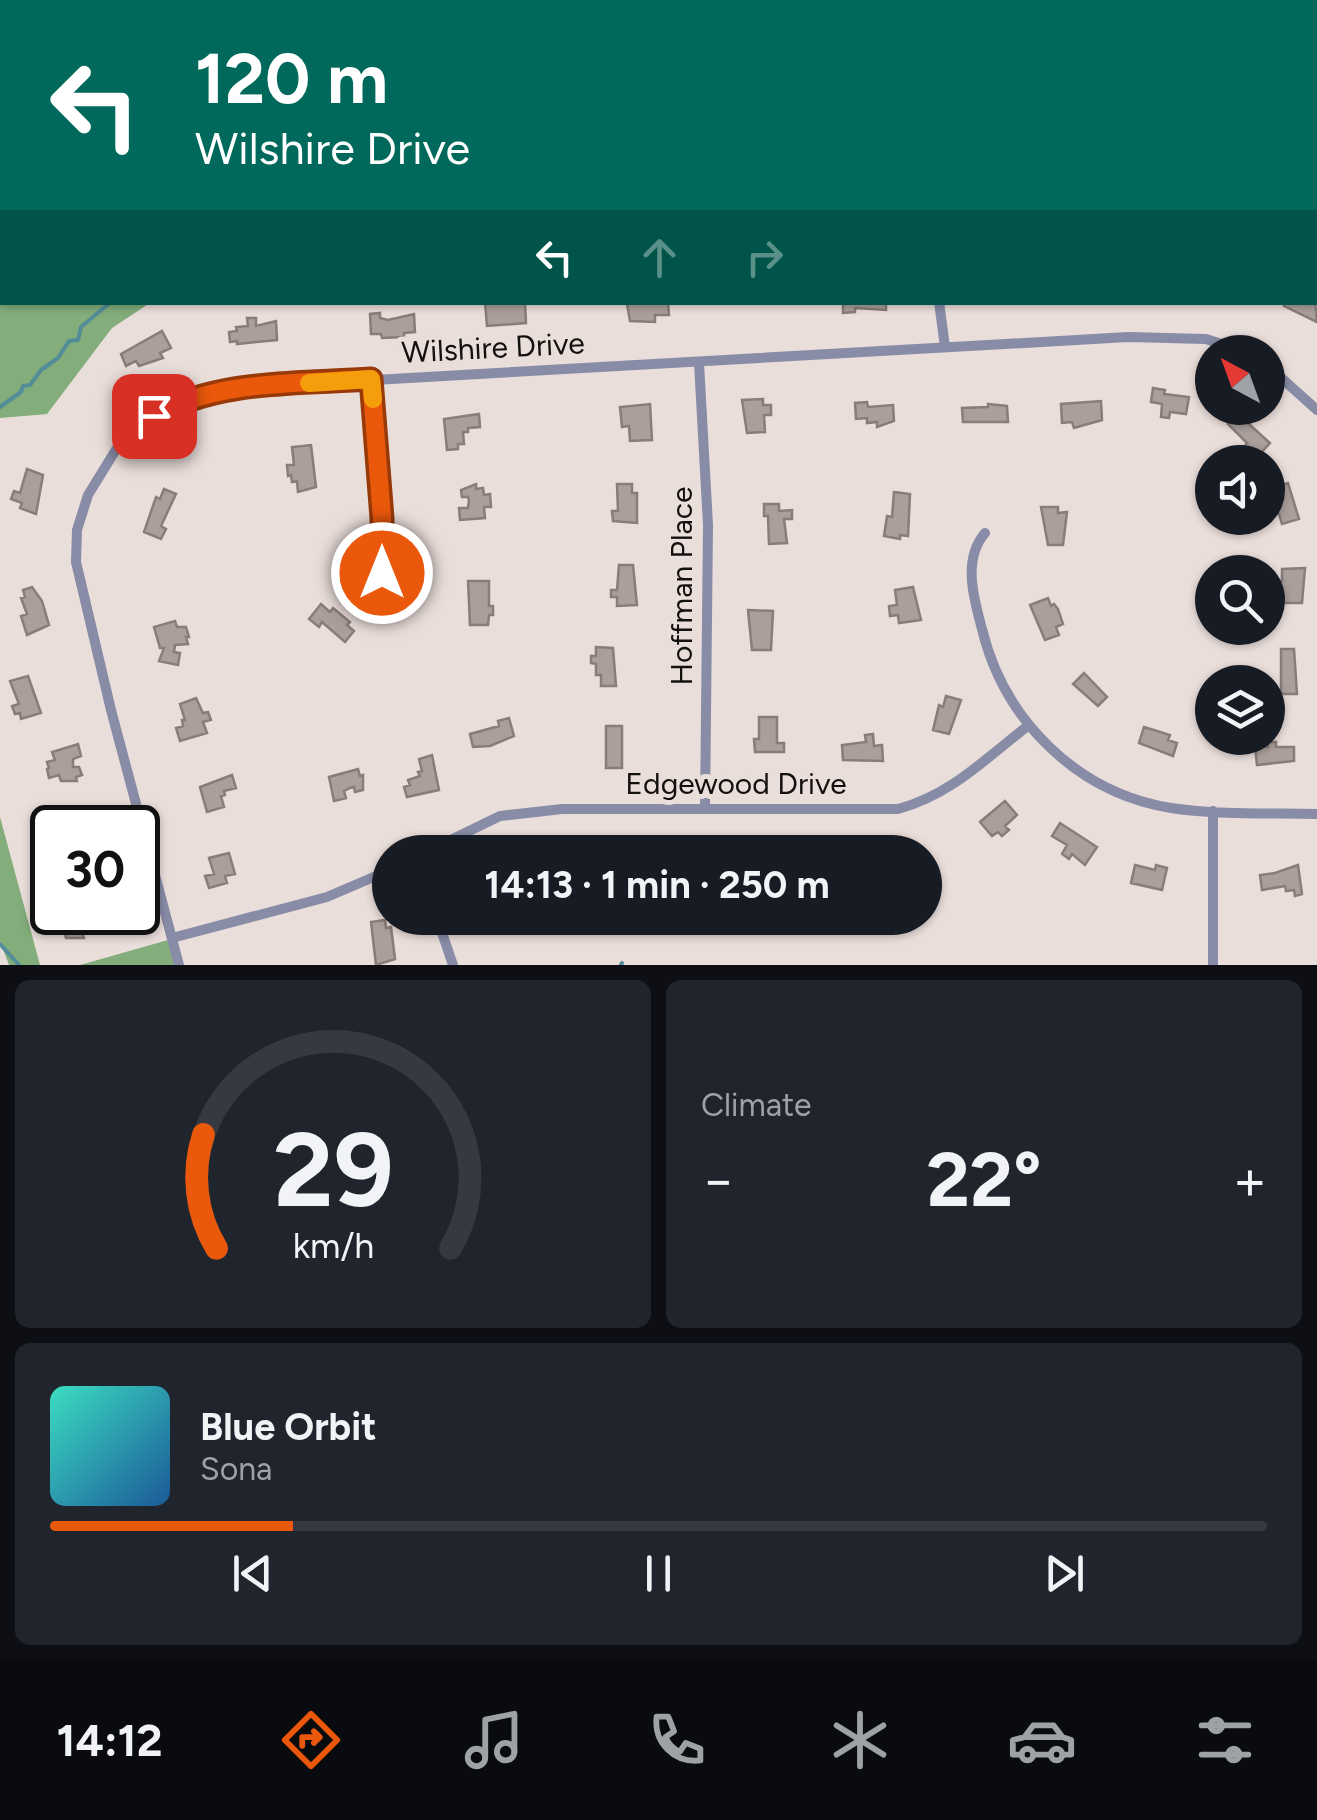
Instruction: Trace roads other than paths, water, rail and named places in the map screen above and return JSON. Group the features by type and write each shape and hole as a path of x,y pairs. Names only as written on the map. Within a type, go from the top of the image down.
{"street":[{"path":"939,305 945,347"},
{"name":"Wilshire Drive","path":"179,965 78,577 77,530 80,514 106,460 120,443 177,403 207,392 371,379 1128,337 1195,338"},
{"name":"Hoffman Place","path":"699,363 708,525 705,808"},
{"path":"371,379 382,518 382,573"},
{"path":"1285,381 1317,410"},
{"path":"984,533 974,550 974,596 988,656 1028,725 1070,765 1097,784 1142,801 1213,811 1317,814"},
{"name":"Edgewood Drive","path":"463,835 514,812 898,809 946,790 1028,725"},
{"path":"1213,811 1213,965"},
{"path":"172,938 327,897 372,878"},
{"path":"443,935 453,965"}],"waterway":[{"path":"0,407 21,392 23,386 30,385 41,370 58,358 69,341 78,340 81,327 107,305"},
{"path":"0,944 19,965"}]}
